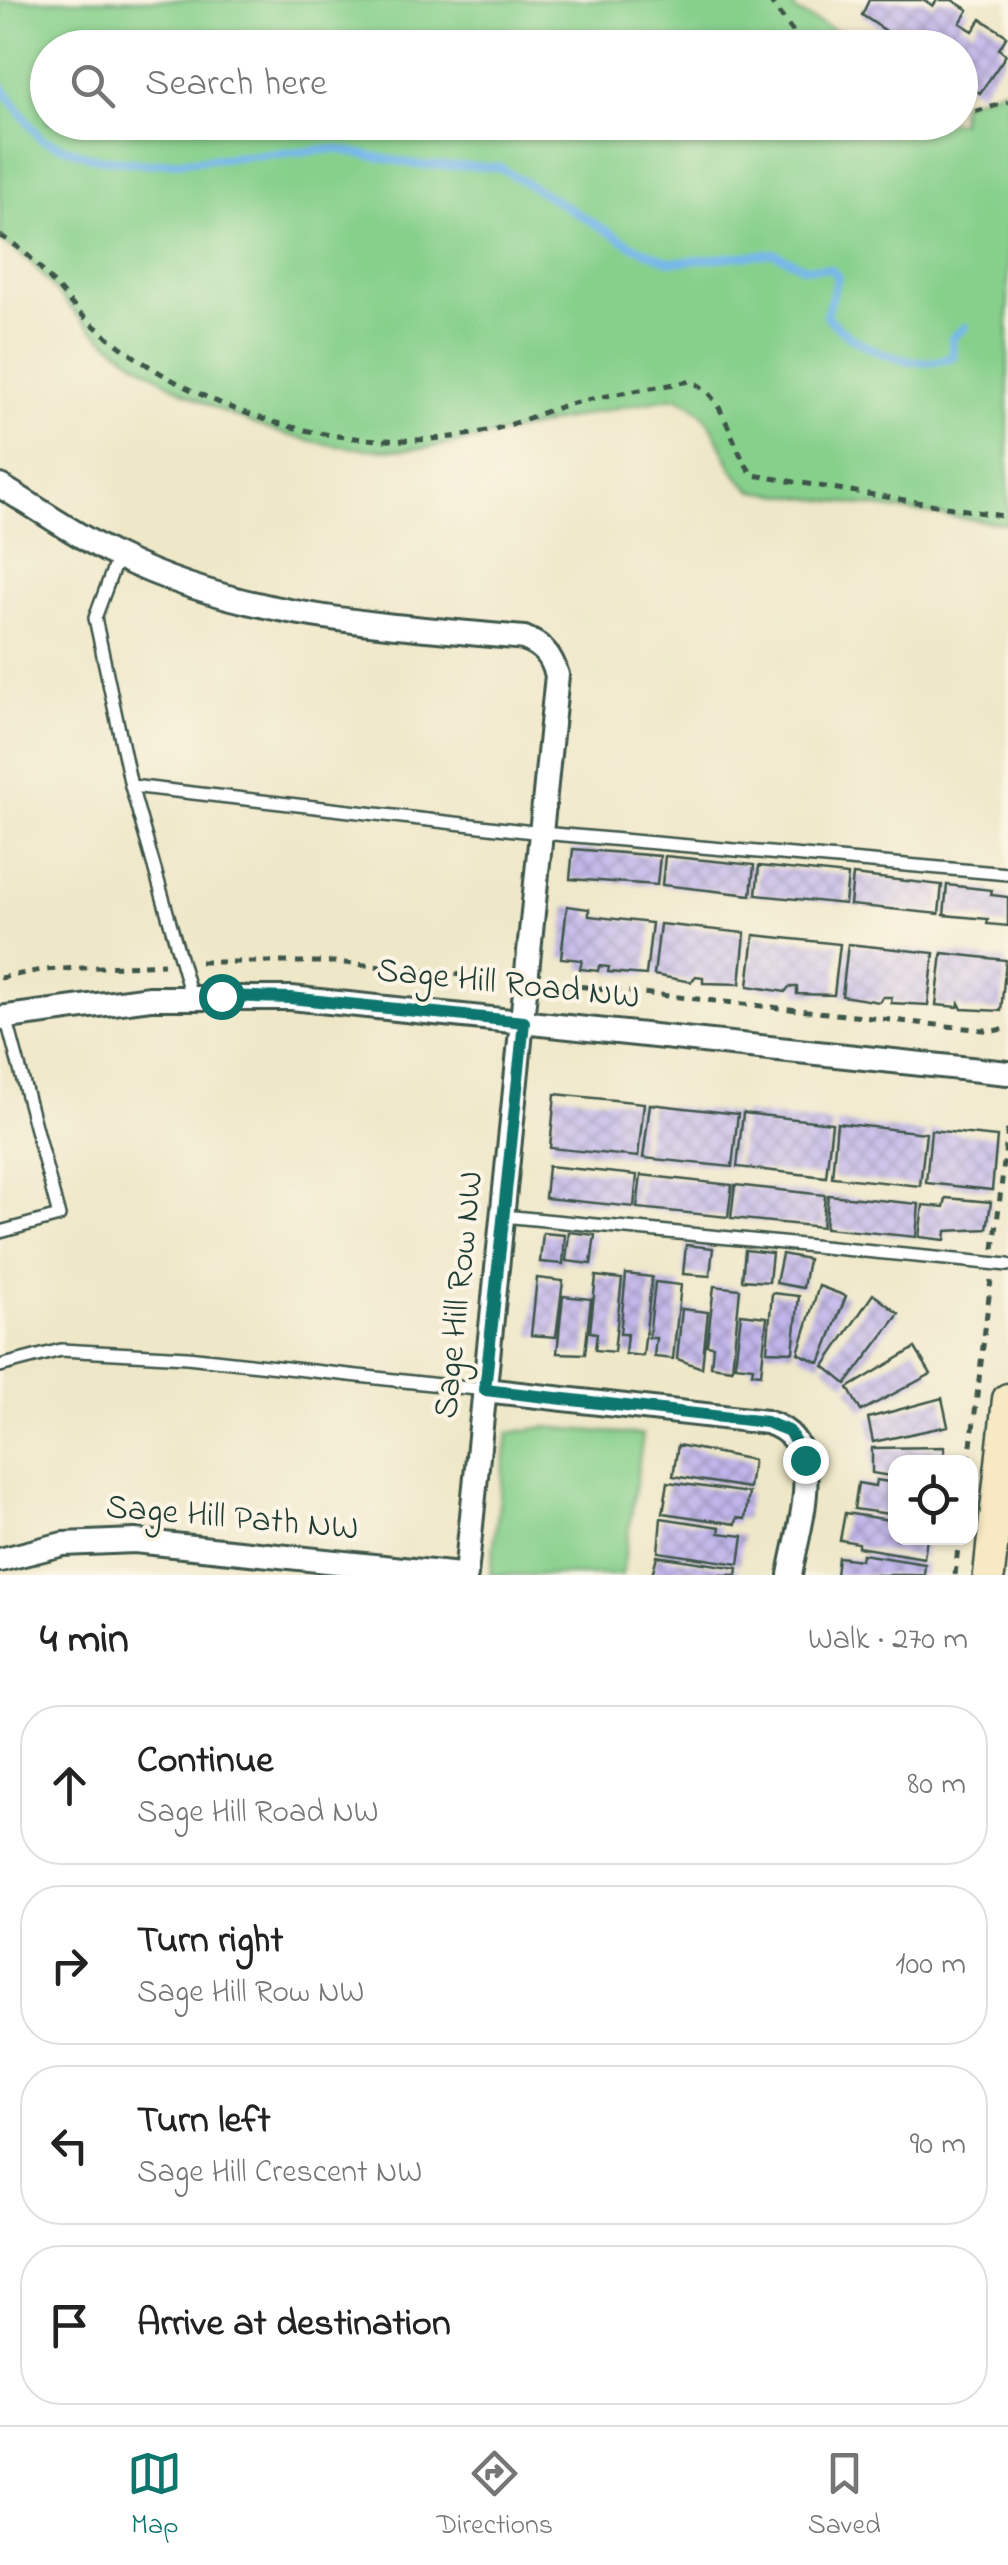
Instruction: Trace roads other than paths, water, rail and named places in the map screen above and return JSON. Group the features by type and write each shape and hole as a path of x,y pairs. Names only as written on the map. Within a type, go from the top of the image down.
{"street":[{"path":"0,486 118,556"},
{"name":"Sage Hill Row NW","path":"118,556 232,599 292,613 524,638 540,645 552,659 557,675 524,1022 463,1575"},
{"name":"Sage Hill Road NW","path":"2,1011 191,996 290,998 1008,1072"},
{"path":"485,1390 766,1422 789,1431 802,1449 806,1470 790,1575"},
{"path":"989,1575 1008,1399"},
{"name":"Sage Hill Path NW","path":"0,1560 62,1544 134,1540 463,1575"}],"lane":[{"path":"118,556 95,618 130,786 191,996"},
{"path":"130,786 542,834 1008,874"},
{"path":"0,1232 59,1216 2,1011"},
{"path":"503,1216 1008,1265"},
{"path":"0,1366 61,1350 187,1357 485,1390"}],"waterway":[{"path":"0,85 30,125"},
{"path":"44,140 90,157 145,164 336,149 418,165 499,167 631,245 671,262 775,253 803,267 831,269 838,277 826,316 853,338 885,354 920,362 953,357 952,338 965,327"}]}
